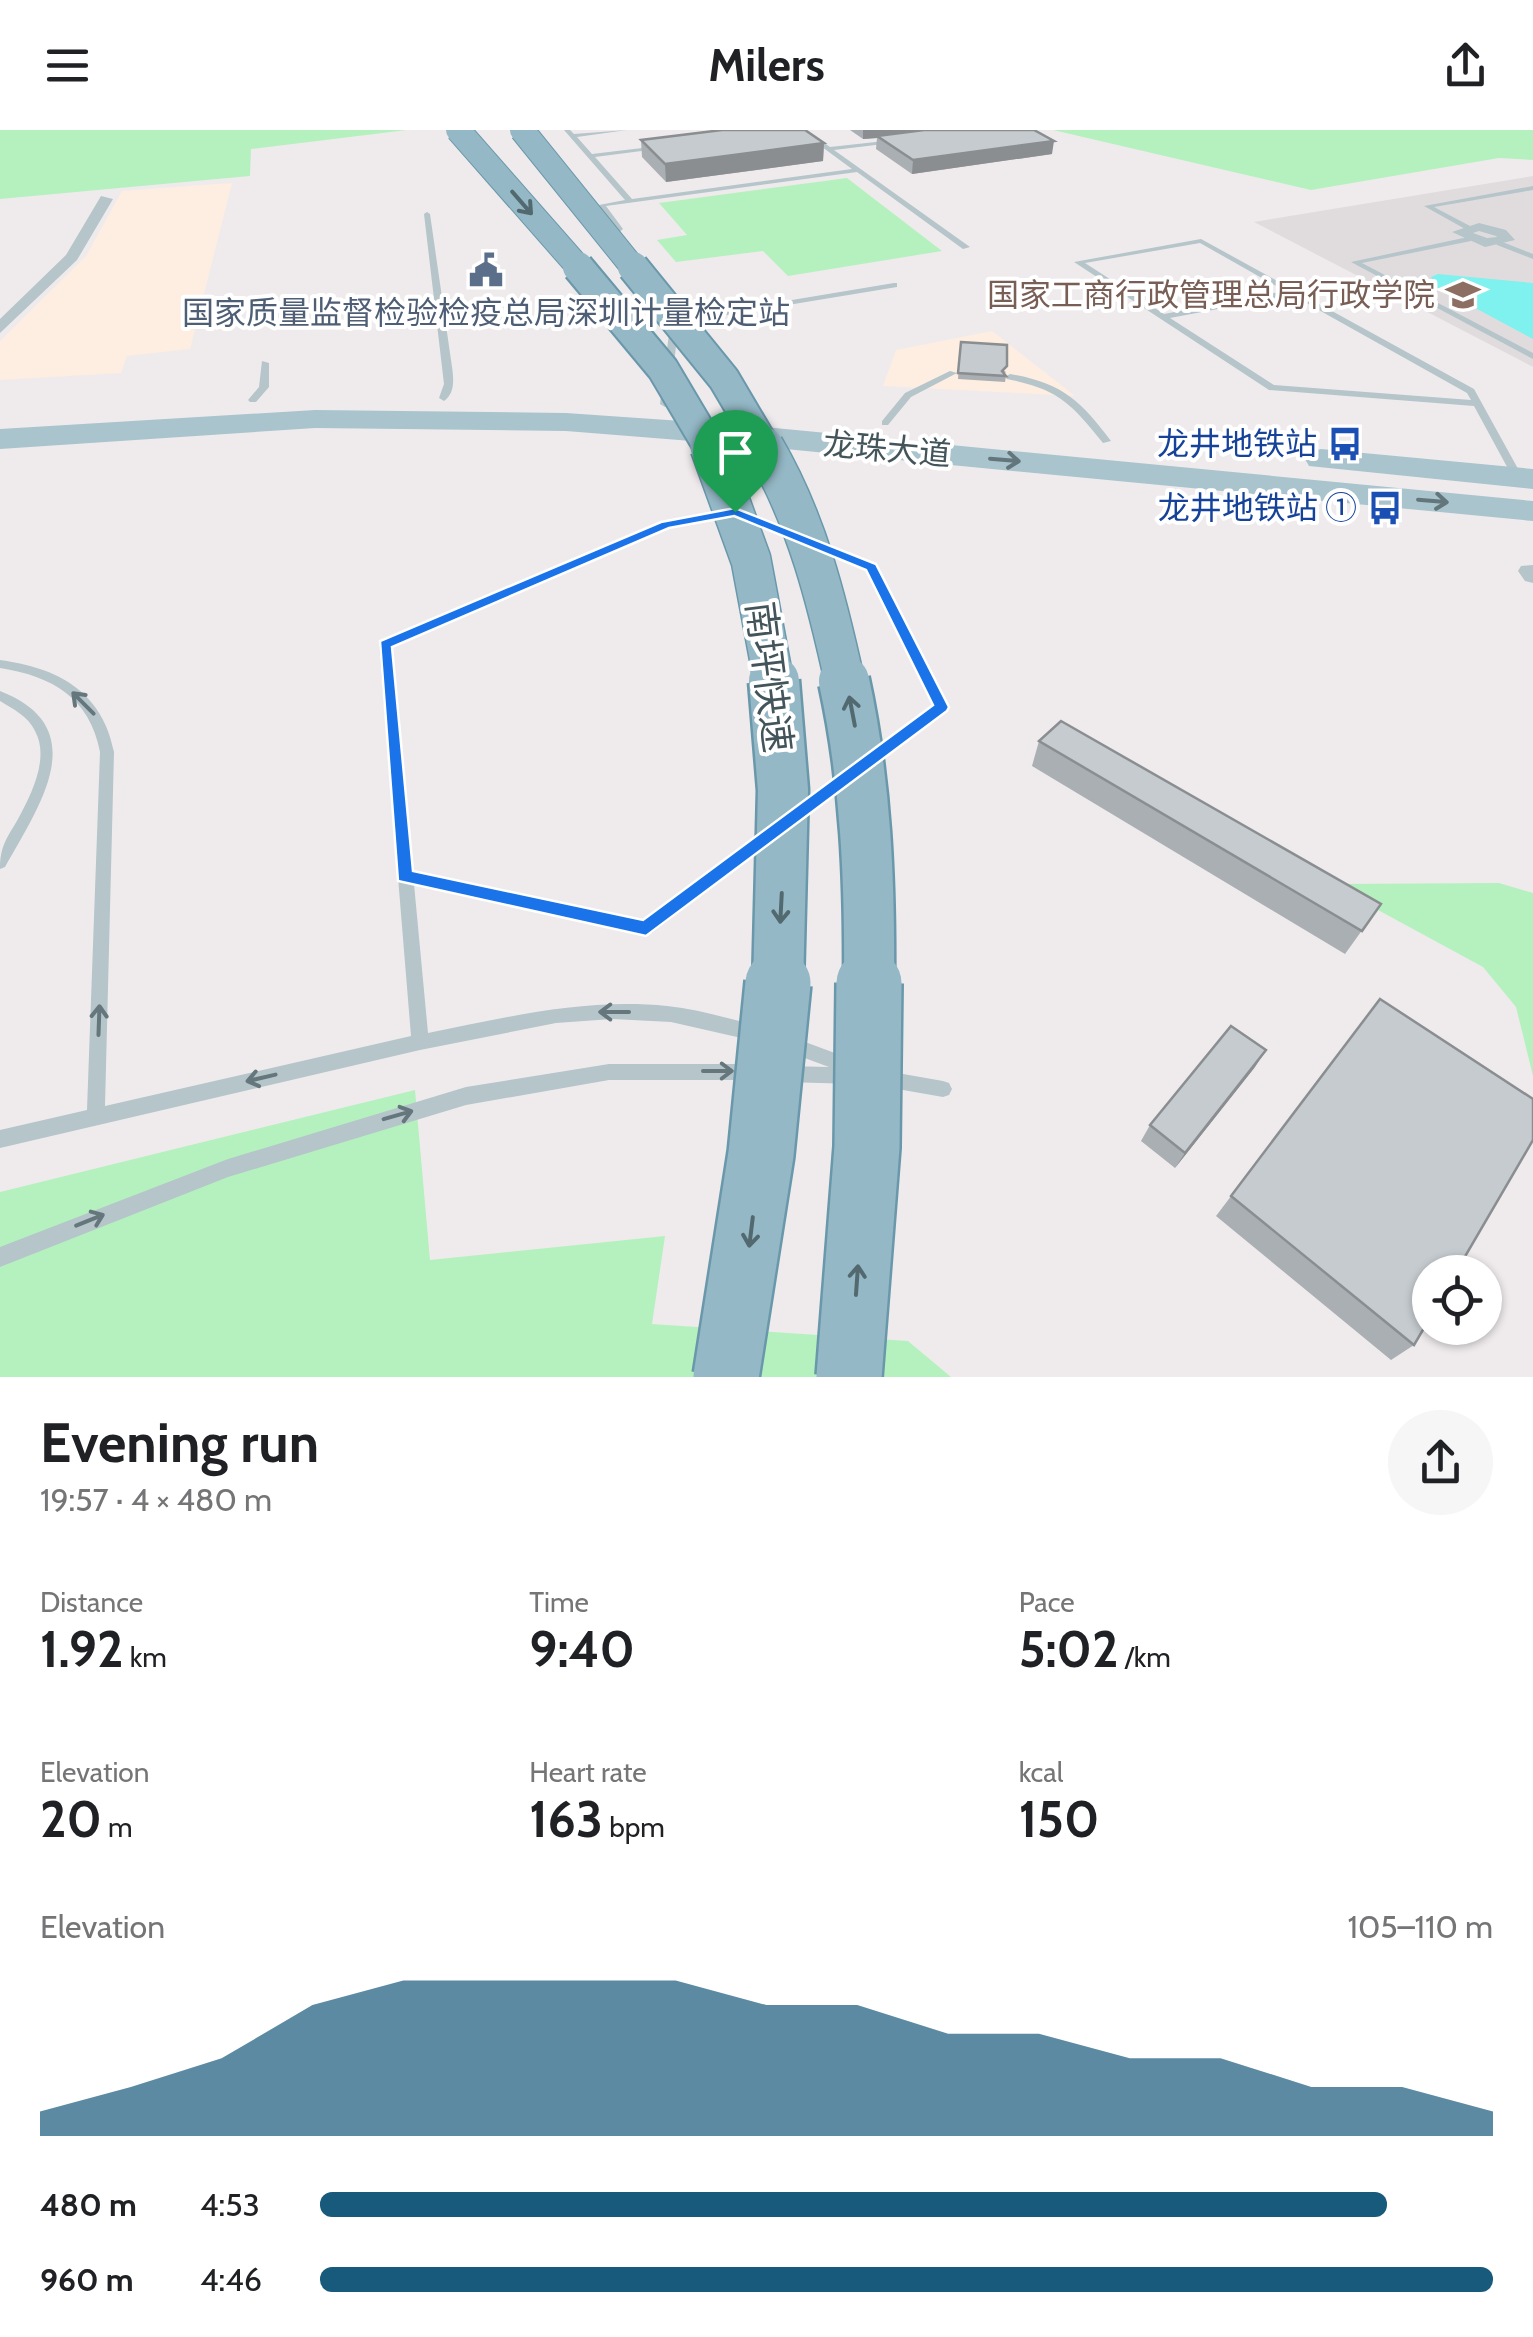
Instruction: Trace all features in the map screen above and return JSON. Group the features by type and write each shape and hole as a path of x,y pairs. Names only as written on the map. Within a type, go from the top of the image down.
{"highway":[{"name":"南坪快速","path":"458,130 649,350 683,399 714,456 759,587 782,758 782,888 772,1060 748,1251 726,1377"},
{"name":"南坪快速","path":"526,130 724,379 780,474 823,583 858,744 870,864 867,1147 849,1377"}],"main road":[{"name":"龙珠大道","path":"0,416 253,400 444,398 665,404 1525,477"},
{"name":"龙珠大道","path":"0,439 315,419 566,422 1533,511"}],"street":[{"path":"0,328 72,257 106,199"},
{"path":"1468,234 1501,233 1508,238 1500,244"}],"lane":[{"path":"526,130 612,235 674,322 665,404"},
{"path":"570,133 624,130"},
{"path":"802,130 966,247"},
{"path":"570,133 630,202"},
{"path":"828,149 902,140"},
{"path":"590,156 668,146"},
{"path":"612,235 619,229 602,205 858,170"},
{"path":"1468,234 1428,206 1533,188"},
{"path":"427,214 447,360 444,398"},
{"path":"1468,234 1355,262 1533,356"},
{"path":"1477,404 1272,388 1078,262 1201,241 1471,391 1525,477"},
{"path":"1500,244 1533,258"},
{"path":"674,322 894,286"},
{"path":"1163,317 1293,292"},
{"path":"253,400 264,387 265,362"},
{"path":"885,423 908,395 953,373"},
{"path":"1010,377 1038,380 1058,390 1076,403 1106,442"},
{"path":"405,876 646,928 941,707 871,567 735,512 666,524 385,644 405,876 420,1042"},
{"path":"0,664 31,668 52,676 88,707 104,730 107,752 96,1118"},
{"path":"0,696 24,706 47,733 49,763 40,789 0,863"},
{"path":"0,1139 420,1042 556,1015 670,1014 779,1040 877,1077"},
{"path":"0,1257 228,1168 466,1096 536,1081 628,1072 877,1077 943,1089"}],"shaded area":[{"name":"国家工商行政管理总局行政学院","path":"1533,176 1533,367 1254,222"},
{"path":"232,183 190,349 127,356 121,373 0,380 0,341 86,256 122,191"},
{"path":"992,331 1075,396 883,386 896,350"}],"green space":[{"path":"0,130 407,130 251,149 250,176 0,199"},
{"path":"1053,130 1533,130 1533,160 1499,158 1311,190"},
{"path":"847,178 942,251 788,276 763,251 676,262 657,240 687,235 659,203"},
{"path":"1499,883 1533,893 1533,1076 1516,1007 1483,967 1330,884"},
{"path":"415,1090 430,1260 665,1236 652,1324 908,1341 951,1377 0,1377 0,1192"}],"water":[{"path":"1438,274 1533,283 1533,339 1436,287 1431,277"}],"building":[{"path":"722,130 805,130 824,143 665,164 641,140"},
{"path":"924,130 1034,130 1054,141 913,160 877,136"},
{"path":"961,342 1007,345 1007,366 1002,371 1006,376 958,373"},
{"path":"1061,721 1381,904 1362,931 1039,741"},
{"path":"1380,999 1533,1099 1533,1140 1466,1255 1412,1255 1412,1343 1231,1196"},
{"path":"1231,1026 1266,1050 1185,1153 1150,1125"}],"place":[{"name":"国家质量监督检验检疫总局深圳计量检定站","path":"486,270"},
{"name":"国家工商行政管理总局行政学院","path":"1463,295"},
{"name":"龙井地铁站","path":"1345,444"},
{"name":"龙井地铁站 ①","path":"1385,508"}],"route":[{"path":"735,512 871,567 941,707 646,928 405,876 385,644 666,524 735,512"}]}
